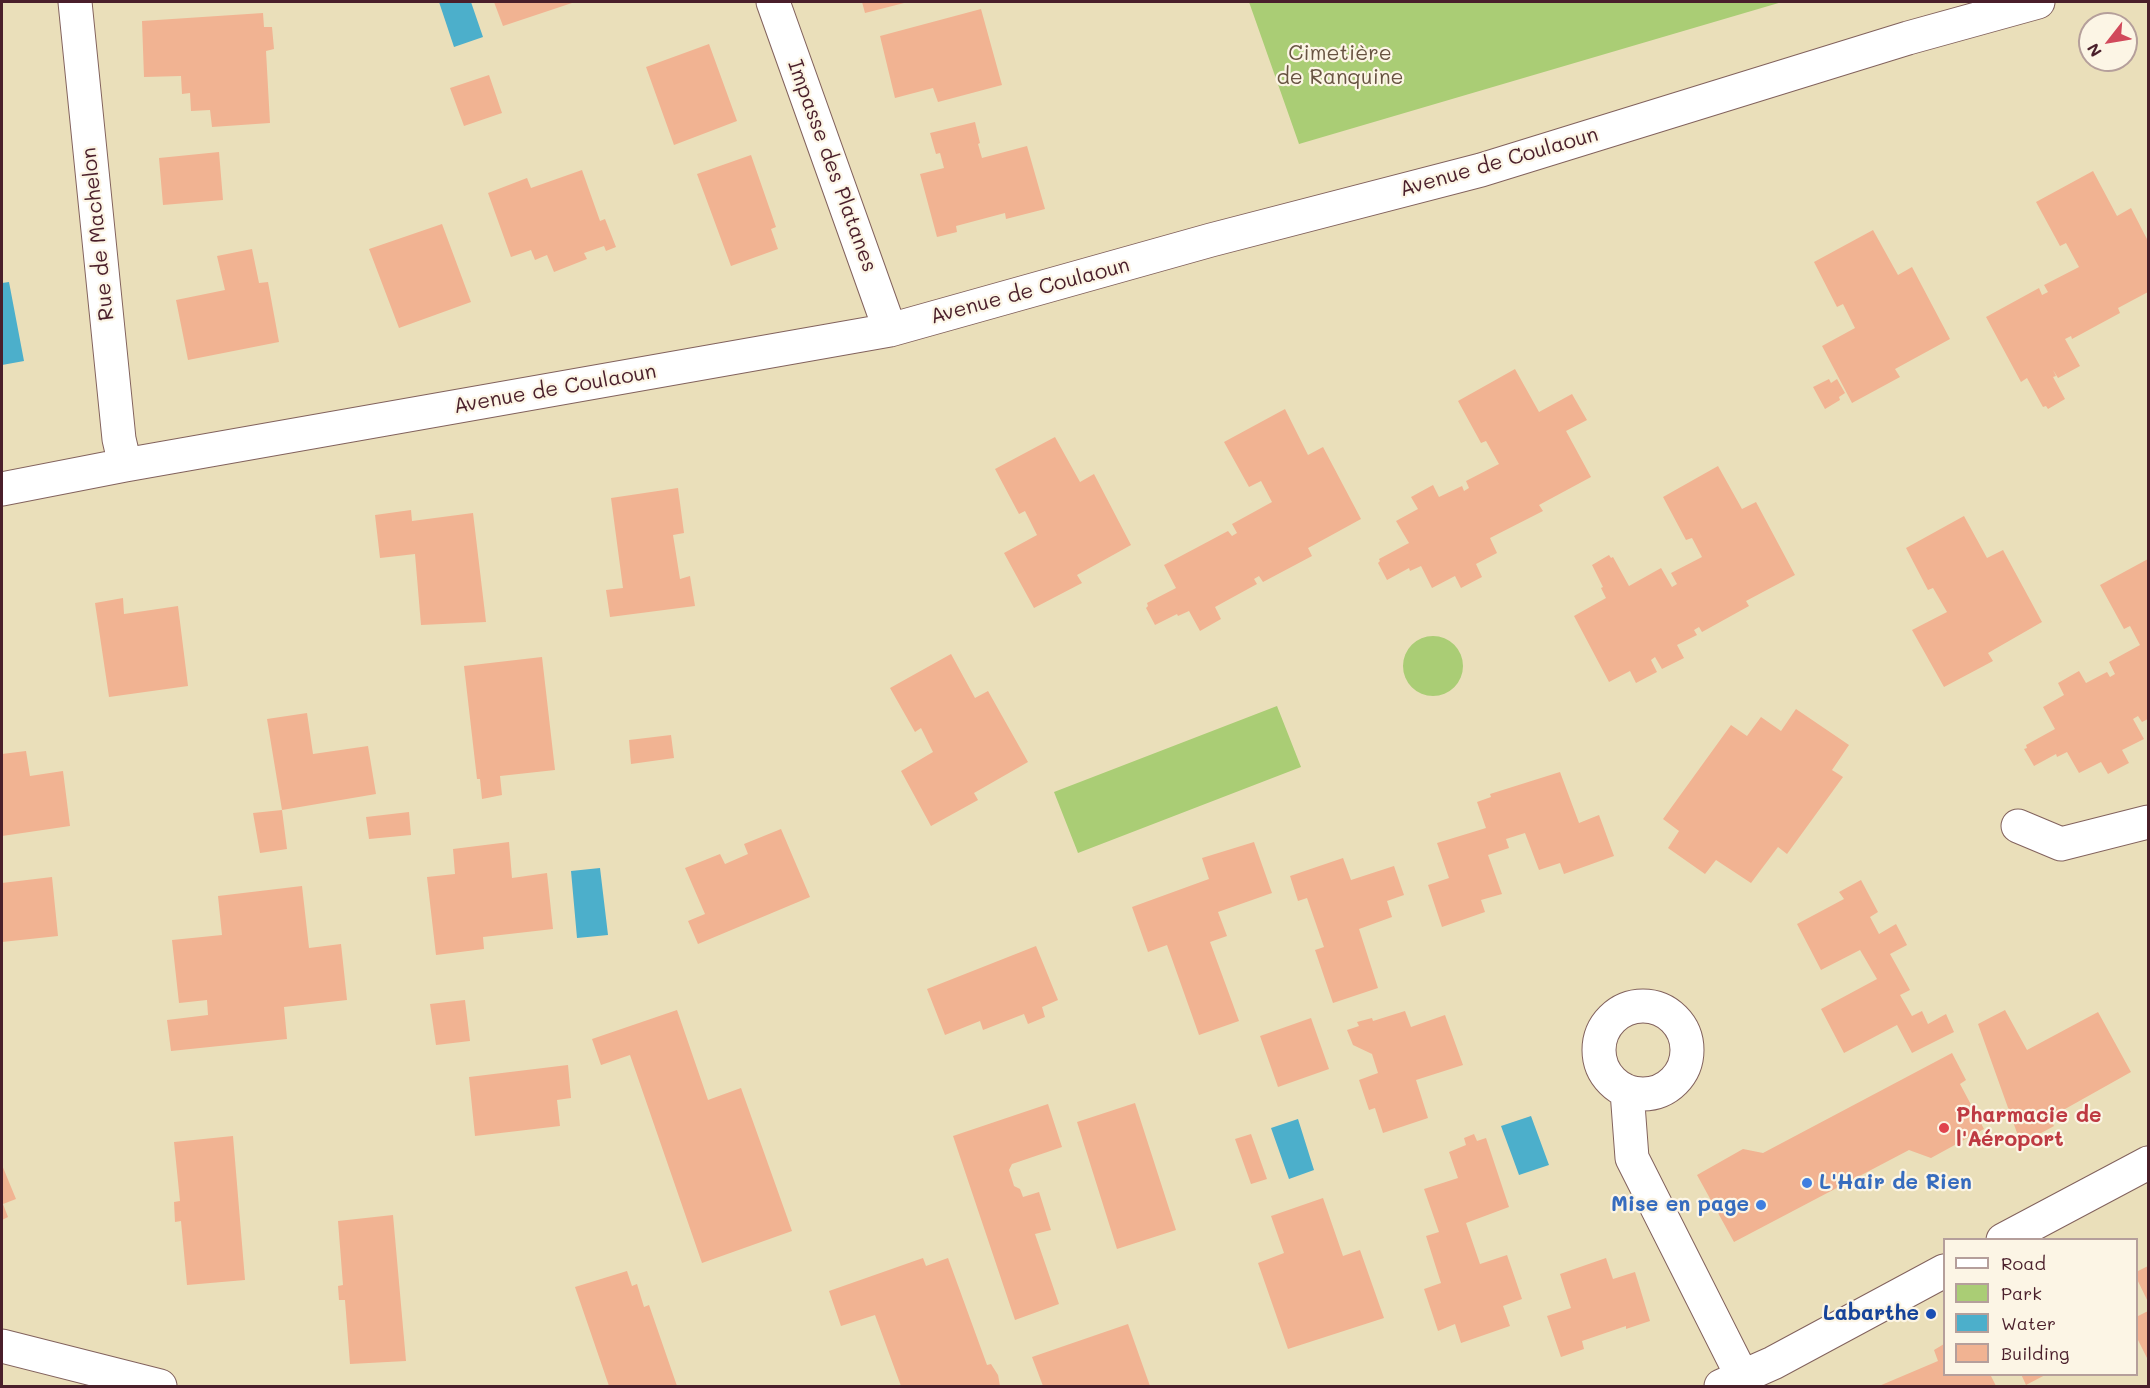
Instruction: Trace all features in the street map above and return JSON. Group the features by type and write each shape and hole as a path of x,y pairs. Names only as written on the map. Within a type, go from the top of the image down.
{"street":[{"name":"Rue de Machelon","path":"75,2 119,439 124,465"},
{"name":"Impasse des Platanes","path":"773,2 890,330"},
{"name":"Avenue de Coulaoun","path":"2,489 124,465 890,330 1211,240 1481,170 1897,41 2037,2"},
{"path":"2019,826 2061,844 2148,822"},
{"path":"1627,1091 1632,1158 1732,1382 1773,1364 1943,1272"},
{"path":"2005,1238 2148,1162"},
{"path":"2,1346 160,1386"}],"green space":[{"name":"Cimetière de Ranquine","path":"1249,2 1782,2 1299,144"},
{"path":"1433,636 1450,641 1458,649 1463,666 1458,683 1450,691 1433,696 1416,691 1408,683 1403,666 1408,649 1416,641"},
{"path":"1277,706 1301,767 1078,853 1054,792"}],"water":[{"path":"439,2 471,2 483,37 454,47"},
{"path":"9,282 24,361 2,365 2,283"},
{"path":"600,868 608,935 577,938 571,871"},
{"path":"1531,1116 1549,1165 1519,1175 1501,1126"},
{"path":"1298,1119 1314,1170 1289,1179 1271,1128"}],"building":[{"path":"494,2 575,2 503,26"},
{"path":"862,2 908,2 865,13"},
{"path":"981,9 1002,85 938,102 933,88 895,98 880,36"},
{"path":"263,13 264,27 272,27 274,49 266,51 270,123 212,127 210,110 191,111 190,93 182,94 181,76 144,77 142,21"},
{"path":"709,44 737,121 674,145 646,67"},
{"path":"489,75 502,113 464,126 450,88"},
{"path":"975,122 982,158 1027,146 1045,209 1006,219 1005,213 956,226 957,232 937,237 920,174 944,168 940,153 936,154 930,133"},
{"path":"219,152 223,200 163,205 159,158"},
{"path":"751,155 776,227 771,229 778,249 731,266 697,174"},
{"path":"582,170 600,221 605,219 616,247 606,251 604,246 584,253 587,259 554,272 547,255 535,260 531,250 511,257 488,193 527,178 531,188"},
{"path":"2093,171 2117,216 2131,208 2148,241 2148,292 2118,308 2120,313 2072,339 2071,336 2065,339 2080,366 2058,378 2053,370 2056,376 2053,377 2065,399 2048,409 2046,406 2043,407 2027,378 2021,382 1986,317 2039,288 2042,295 2048,292 2044,285 2079,267 2066,243 2060,246 2036,202"},
{"path":"442,224 471,302 399,328 369,249"},
{"path":"1873,230 1898,275 1912,267 1950,339 1895,369 1900,377 1852,403 1822,346 1855,328 1843,304 1837,307 1814,262"},
{"path":"252,249 259,283 268,282 279,342 188,360 176,300 225,290 217,256"},
{"path":"1515,369 1539,412 1572,394 1587,420 1566,431 1591,477 1539,505 1543,511 1490,538 1497,553 1476,564 1482,577 1461,588 1455,576 1432,588 1421,566 1410,571 1409,568 1387,580 1378,563 1379,559 1409,543 1396,521 1418,509 1411,497 1433,485 1439,497 1462,486 1464,491 1469,488 1466,481 1499,464 1486,441 1481,443 1458,401"},
{"path":"1829,379 1831,383 1837,379 1845,393 1839,397 1840,400 1825,409 1813,387"},
{"path":"1285,409 1308,455 1323,447 1361,519 1308,548 1312,556 1263,582 1259,576 1254,579 1257,584 1215,607 1221,619 1200,631 1189,611 1155,625 1146,608 1147,603 1176,588 1164,565 1228,531 1232,536 1237,533 1232,524 1272,502 1261,481 1249,487 1224,442"},
{"path":"1055,437 1080,482 1094,474 1131,545 1077,575 1082,583 1034,608 1004,553 1037,535 1025,511 1019,514 995,469"},
{"path":"1718,466 1742,509 1756,502 1795,575 1746,601 1749,606 1702,632 1699,627 1694,630 1697,635 1677,645 1684,658 1662,669 1655,657 1651,660 1657,672 1636,683 1630,671 1609,682 1574,616 1606,598 1592,565 1609,555 1613,557 1629,586 1661,568 1672,587 1677,584 1671,573 1702,557 1692,538 1686,540 1663,497"},
{"path":"678,488 684,533 673,535 680,579 690,576 695,606 610,617 606,590 623,588 611,498"},
{"path":"411,510 412,521 473,513 486,622 421,625 415,554 380,558 375,515"},
{"path":"1964,516 1987,558 2003,550 2042,622 1988,653 1993,661 1944,687 1912,630 1947,612 1933,588 1928,590 1906,548"},
{"path":"2148,559 2148,719 2142,722 2138,716 2133,719 2144,739 2122,750 2129,763 2108,774 2101,762 2079,773 2067,752 2057,757 2056,754 2034,766 2024,749 2027,748 2026,745 2055,729 2043,707 2064,695 2058,683 2079,671 2086,683 2107,672 2110,677 2115,674 2109,662 2140,645 2130,626 2124,629 2100,585"},
{"path":"123,598 124,614 178,606 188,686 109,697 95,603"},
{"path":"951,654 975,698 988,691 1028,762 974,793 978,800 931,826 901,771 933,752 921,728 915,732 890,688"},
{"path":"542,657 555,770 500,776 502,795 482,799 480,779 477,779 464,666"},
{"path":"1796,709 1849,745 1832,770 1843,777 1787,854 1778,847 1751,883 1716,860 1705,874 1668,848 1679,831 1663,819 1731,725 1747,736 1761,717 1781,731"},
{"path":"307,713 313,754 368,746 376,794 282,810 267,719"},
{"path":"671,735 674,758 631,764 629,740"},
{"path":"26,751 30,776 63,771 70,826 2,836 2,754"},
{"path":"1560,772 1579,823 1599,815 1614,856 1564,874 1560,863 1539,870 1525,833 1506,839 1509,848 1488,855 1502,894 1481,900 1485,912 1442,927 1428,885 1449,878 1437,843 1486,828 1477,802 1491,797 1490,794"},
{"path":"282,810 287,849 260,853 253,813"},
{"path":"409,812 411,835 369,839 366,817"},
{"path":"781,829 810,897 698,944 688,921 705,914 685,868 720,854 725,864 748,854 744,844"},
{"path":"509,842 512,878 547,873 553,929 483,937 484,949 436,955 427,877 455,874 453,849"},
{"path":"1254,842 1272,893 1218,912 1227,936 1210,942 1239,1021 1199,1035 1167,945 1148,952 1132,907 1209,879 1202,858"},
{"path":"1343,858 1351,880 1394,866 1404,895 1387,901 1392,917 1359,929 1378,988 1333,1003 1315,950 1324,947 1307,898 1298,901 1290,876"},
{"path":"52,877 58,936 2,942 2,883"},
{"path":"1861,880 1878,912 1870,917 1879,934 1896,924 1907,945 1890,954 1910,990 1900,995 1912,1016 1922,1011 1928,1024 1946,1014 1954,1032 1912,1053 1897,1025 1844,1053 1821,1009 1877,979 1860,950 1821,970 1797,924 1844,899 1839,892"},
{"path":"302,886 309,948 341,944 347,1000 284,1007 287,1039 171,1051 167,1020 208,1015 207,1000 179,1003 172,940 222,935 218,896"},
{"path":"1036,946 1058,1000 1042,1007 1045,1017 1028,1024 1024,1014 983,1030 980,1021 945,1035 927,989"},
{"path":"465,1000 470,1041 436,1045 430,1004"},
{"path":"677,1010 708,1100 741,1088 792,1231 702,1263 630,1055 601,1065 592,1039"},
{"path":"2005,1010 2027,1050 2098,1012 2131,1072 2049,1118 2054,1126 2021,1144 1978,1024"},
{"path":"1405,1011 1411,1027 1445,1015 1463,1065 1416,1080 1428,1118 1383,1133 1375,1108 1369,1110 1359,1080 1378,1073 1372,1054 1353,1045 1347,1030 1359,1026 1357,1022 1372,1018 1373,1021"},
{"path":"1311,1018 1329,1069 1278,1087 1260,1036"},
{"path":"1952,1053 1966,1080 1960,1084 1984,1129 1931,1158 1909,1150 1734,1242 1697,1175 1743,1149 1763,1153"},
{"path":"568,1065 571,1098 557,1100 560,1126 475,1136 469,1077"},
{"path":"1135,1103 1176,1230 1117,1249 1077,1122"},
{"path":"1048,1104 1062,1147 1012,1164 1009,1170 1014,1186 1020,1189 1023,1197 1039,1192 1051,1230 1035,1234 1059,1304 1015,1320 953,1136"},
{"path":"1251,1134 1267,1179 1251,1184 1235,1139"},
{"path":"1474,1134 1477,1141 1486,1138 1509,1207 1466,1223 1480,1264 1507,1255 1522,1299 1503,1306 1510,1326 1461,1343 1455,1324 1438,1331 1424,1289 1441,1283 1426,1236 1439,1232 1424,1189 1458,1178 1449,1152 1466,1145 1464,1138"},
{"path":"233,1136 245,1280 187,1285 181,1221 175,1222 174,1202 180,1201 174,1142"},
{"path":"2,1165 16,1199 3,1204 8,1217 2,1220"},
{"path":"1323,1198 1343,1256 1360,1250 1384,1318 1288,1349 1258,1263 1284,1253 1271,1216"},
{"path":"393,1215 406,1361 350,1364 345,1300 339,1300 338,1286 343,1285 338,1221"},
{"path":"923,1258 926,1266 948,1258 987,1365 991,1364 998,1375 1000,1386 901,1386 875,1315 841,1326 829,1291"},
{"path":"1606,1258 1613,1279 1635,1272 1650,1321 1626,1329 1626,1326 1582,1341 1584,1349 1561,1357 1547,1316 1571,1308 1560,1274"},
{"path":"2148,1266 2148,1302 2138,1281 2138,1271"},
{"path":"627,1271 632,1286 637,1284 644,1307 649,1305 677,1386 609,1386 575,1287"},
{"path":"2148,1311 2148,1360 2138,1340 2138,1316"},
{"path":"1128,1324 1150,1386 1043,1386 1032,1357"},
{"path":"1943,1345 1943,1376 1991,1376 1996,1386 1879,1386 1938,1361 1934,1350"},
{"path":"2022,1376 2043,1376 2026,1385"}],"place":[{"name":"Pharmacie de l'Aéroport","path":"1944,1128"},
{"name":"L'Hair de Rien","path":"1807,1183"},
{"name":"Mise en page","path":"1761,1205"},
{"name":"Labarthe","path":"1931,1314"}]}
